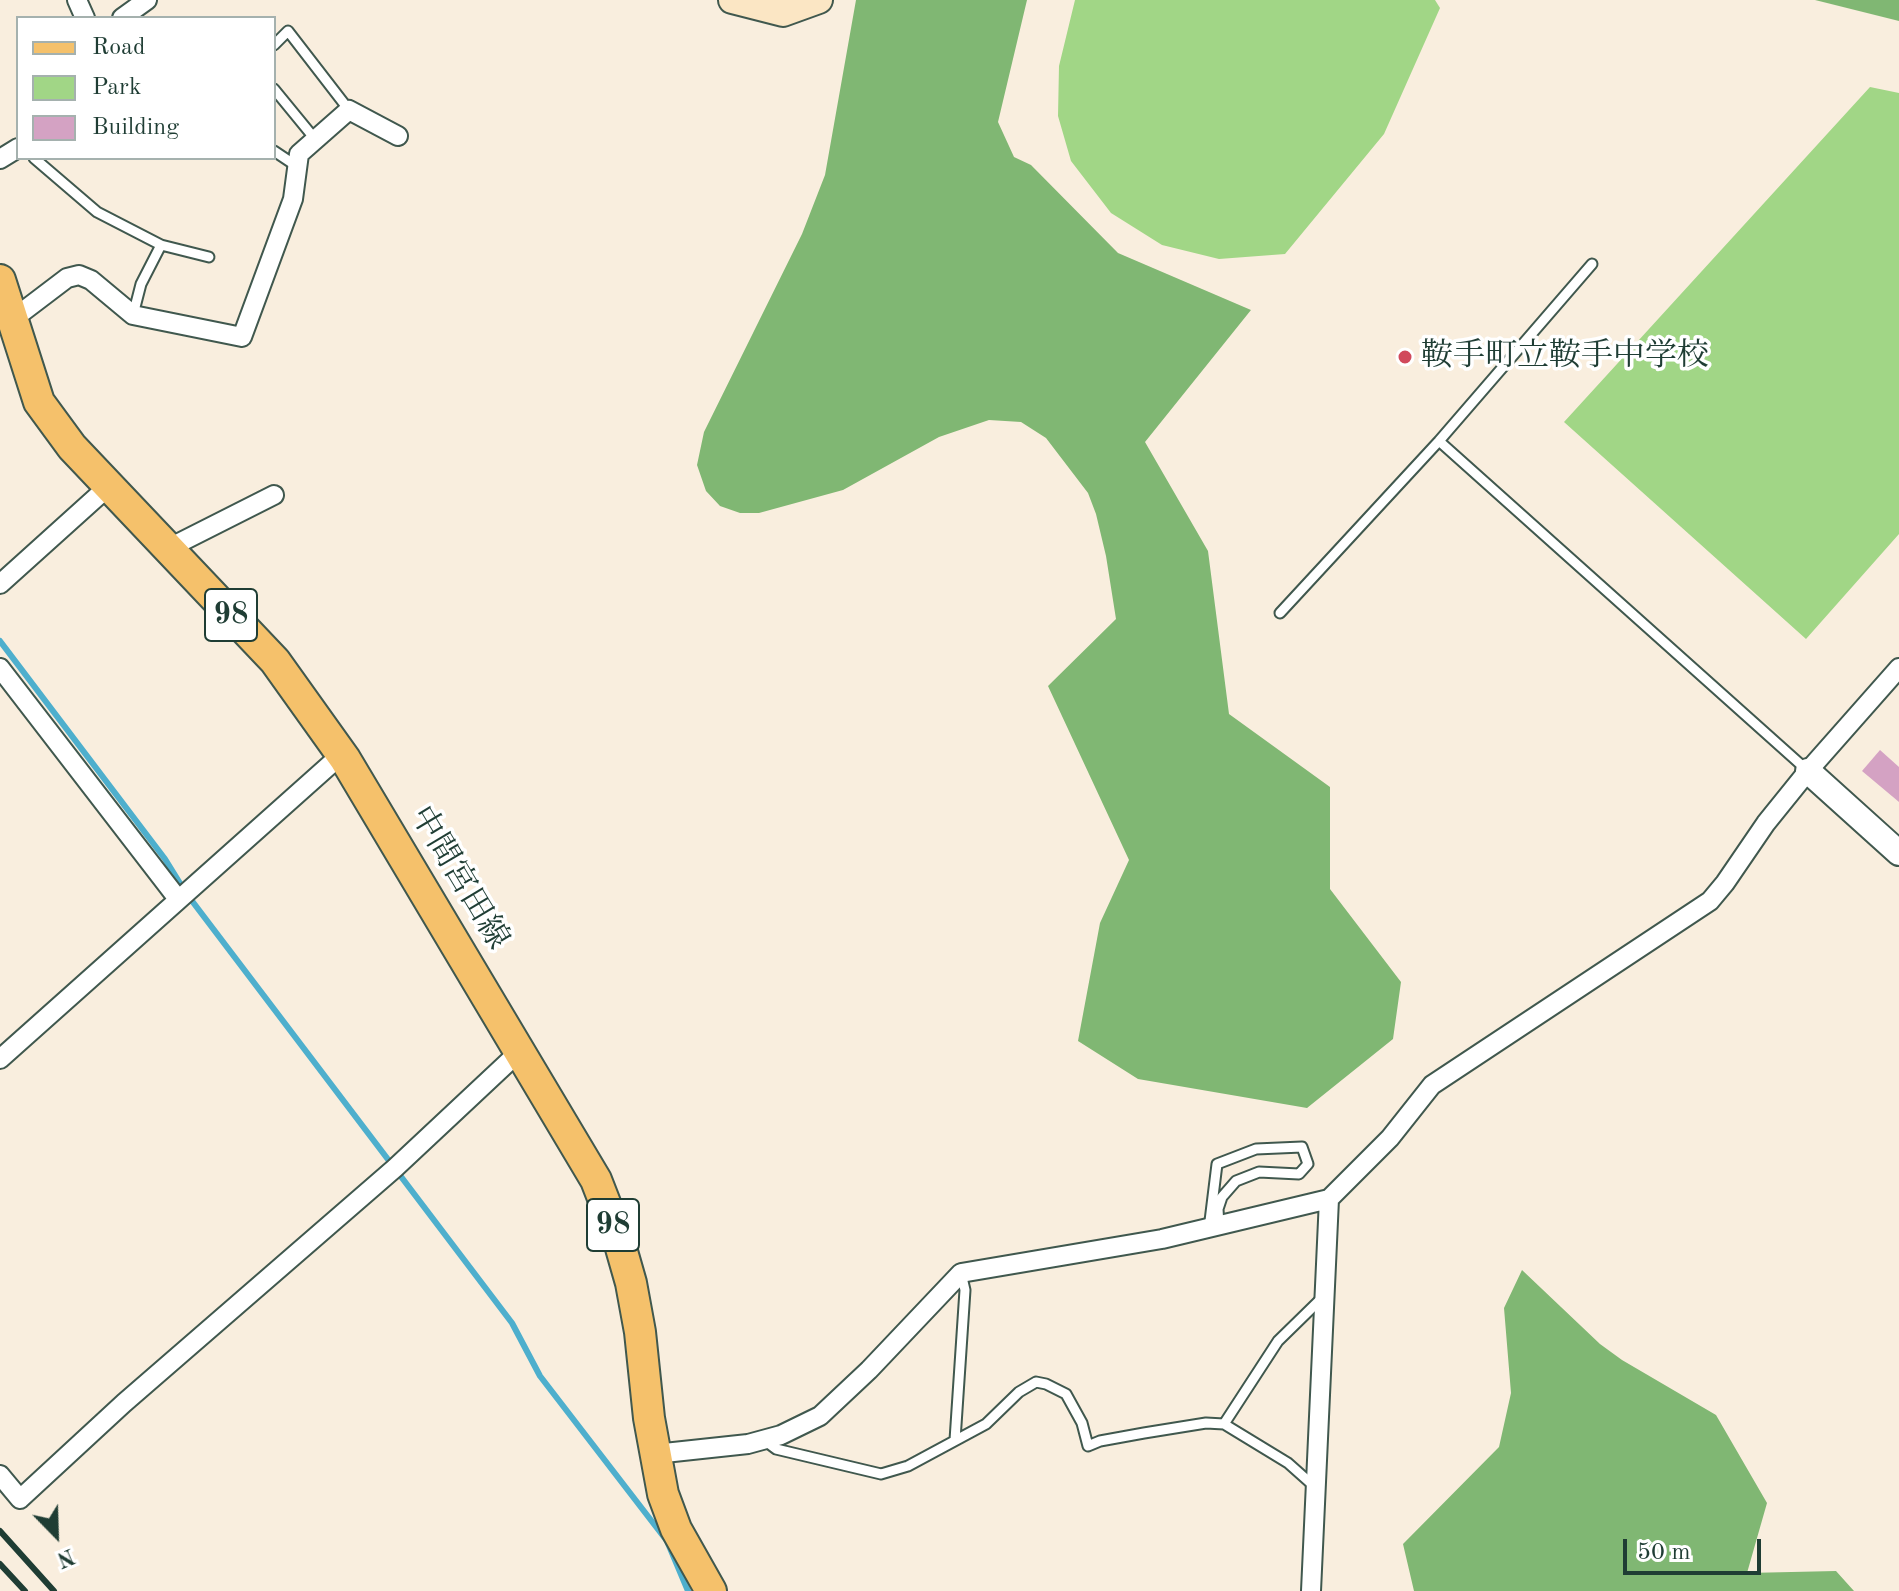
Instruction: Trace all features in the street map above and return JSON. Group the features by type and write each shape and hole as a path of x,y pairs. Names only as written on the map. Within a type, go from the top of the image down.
{"main road":[{"path":"749,2 783,13 819,0"},
{"name":"中間宮田線","path":"0,280 39,402 72,447 275,661 342,754 596,1180 617,1234 631,1283 663,1494 676,1529 711,1591"}],"street":[{"path":"125,16 147,0"},
{"path":"13,319 67,278 79,275 91,280 133,315 242,337 293,199 299,154 349,110 398,136"},
{"path":"0,584 110,485"},
{"path":"169,548 274,495"},
{"path":"0,668 178,899"},
{"path":"655,1454 748,1444 781,1435 820,1416 869,1370 961,1273 1214,1227 1329,1199 1390,1138 1432,1085 1710,901 1808,771 1899,668"},
{"path":"0,1059 342,754"},
{"path":"1808,771 1899,853"},
{"path":"0,1475 20,1499 124,1403 395,1168 520,1051"},
{"path":"1311,1591 1329,1199"}],"lane":[{"path":"276,43 288,31 349,110"},
{"path":"276,91 315,139"},
{"path":"276,152 298,167"},
{"path":"36,160 97,212 161,245 209,257"},
{"path":"133,315 141,284 161,245"},
{"path":"1280,613 1439,441 1592,264"},
{"path":"1439,441 1808,771"},
{"path":"1302,1147 1308,1164 1299,1174 1259,1172 1236,1181 1222,1197 1214,1227 1217,1164 1256,1149 1302,1147"},
{"path":"955,1440 965,1290 961,1273"},
{"path":"1224,1424 1278,1341 1325,1296"},
{"path":"764,1440 776,1449 881,1474 908,1466 986,1424 1019,1392 1036,1382 1066,1394 1082,1423 1088,1446 1144,1433 1206,1423 1224,1424 1288,1463 1317,1488"}],"green space":[{"path":"856,0 1027,0 998,122 1014,157 1031,165 1118,253 1251,310 1145,442 1208,551 1229,714 1330,787 1330,889 1401,982 1393,1039 1307,1108 1138,1079 1078,1041 1100,923 1129,860 1048,686 1116,619 1106,556 1088,493 1046,438 1021,422 989,420 939,437 843,490 759,513 740,513 720,506 706,491 697,465 704,432 802,234 825,175"},
{"path":"1075,0 1435,0 1440,8 1384,134 1285,254 1219,259 1162,245 1111,213 1071,161 1058,116 1059,66"},
{"path":"1815,0 1899,0 1899,21"},
{"path":"1870,87 1899,93 1899,534 1806,639 1564,422"},
{"path":"1522,1270 1600,1344 1716,1415 1767,1503 1747,1573 1836,1571 1854,1591 1414,1591 1403,1544 1499,1447 1511,1393 1504,1308"}],"building":[{"path":"1880,750 1899,767 1899,802 1862,771"}],"waterway":[{"path":"0,641 165,859 186,893 512,1323 540,1376 667,1541 688,1591"}],"railway":[{"path":"0,1531 54,1591"},
{"path":"0,1564 25,1591"}],"place":[{"name":"鞍手町立鞍手中学校","path":"1405,357"}]}
